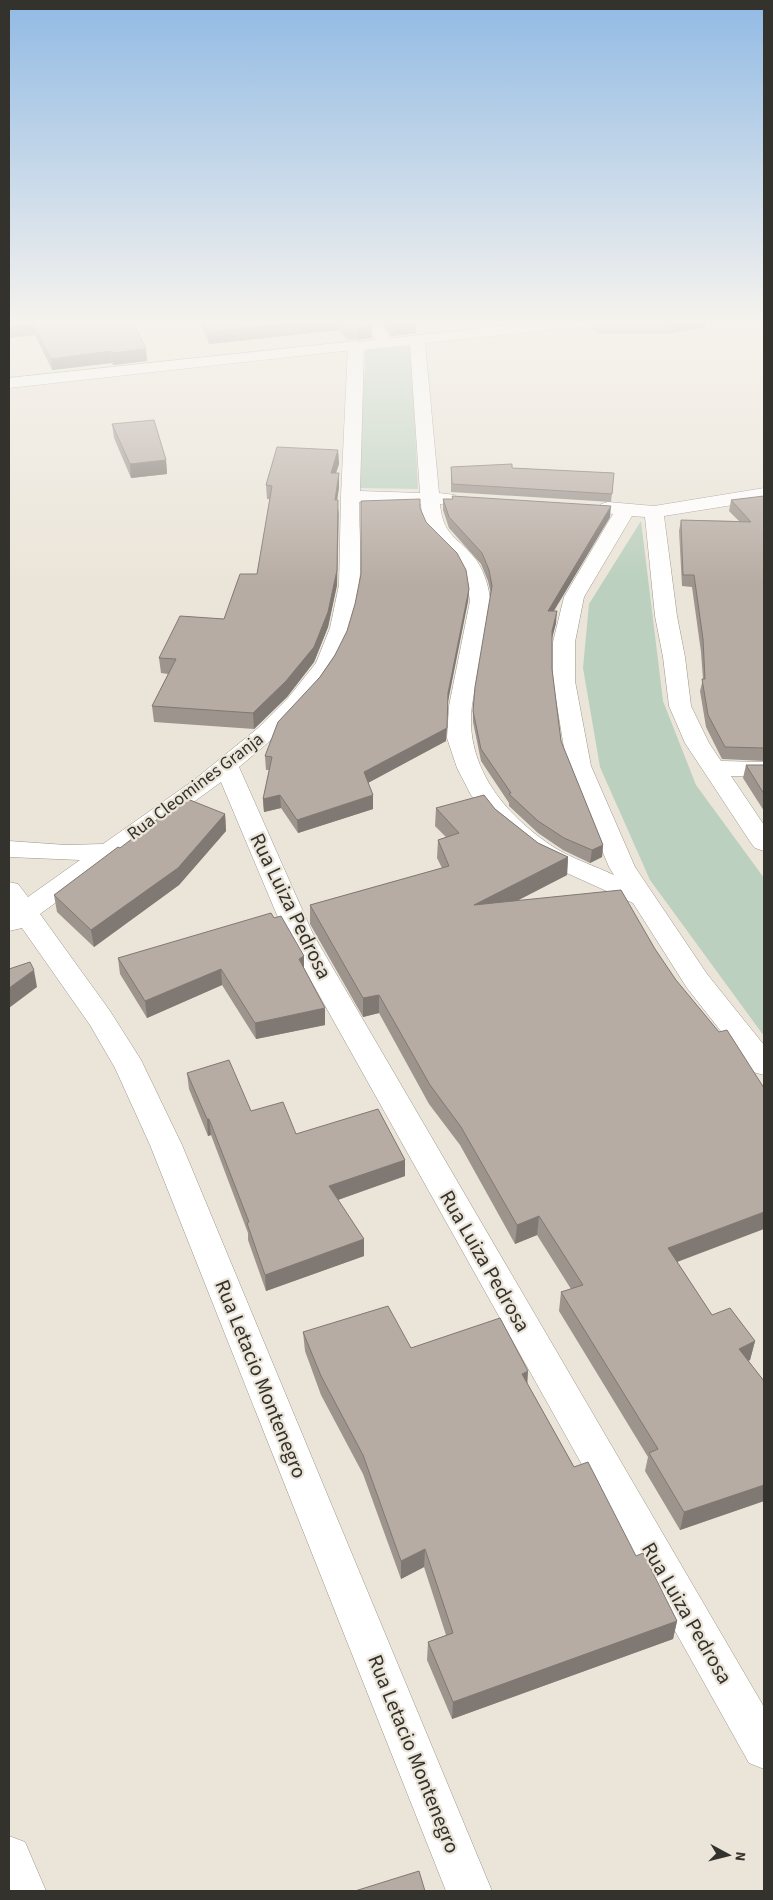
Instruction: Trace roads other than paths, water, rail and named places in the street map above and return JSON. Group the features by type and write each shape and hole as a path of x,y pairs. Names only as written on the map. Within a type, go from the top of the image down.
{"street":[{"name":"Rua Cleomines Granja","path":"14,909 108,852 203,785 266,733 296,703 326,664 341,628 349,585 354,408"},
{"path":"423,408 432,519 438,533 467,561 477,582 480,601 460,706 459,738 469,768 483,795 504,820 548,854 643,898"},
{"path":"591,507 654,512 764,494"},
{"path":"350,496 468,500"},
{"path":"626,510 574,597 564,642 564,681 579,766 622,866 697,981 764,1065"},
{"path":"654,512 666,616 674,657 680,706 697,743 764,843"},
{"name":"Rua Luiza Pedrosa","path":"226,765 299,934 764,1748"},
{"path":"714,768 764,769"},
{"path":"9,849 57,853 108,852"},
{"name":"Rua Letacio Montenegro","path":"14,909 100,1018 130,1068 166,1145 469,1891"},
{"path":"9,1858 23,1891"}]}
